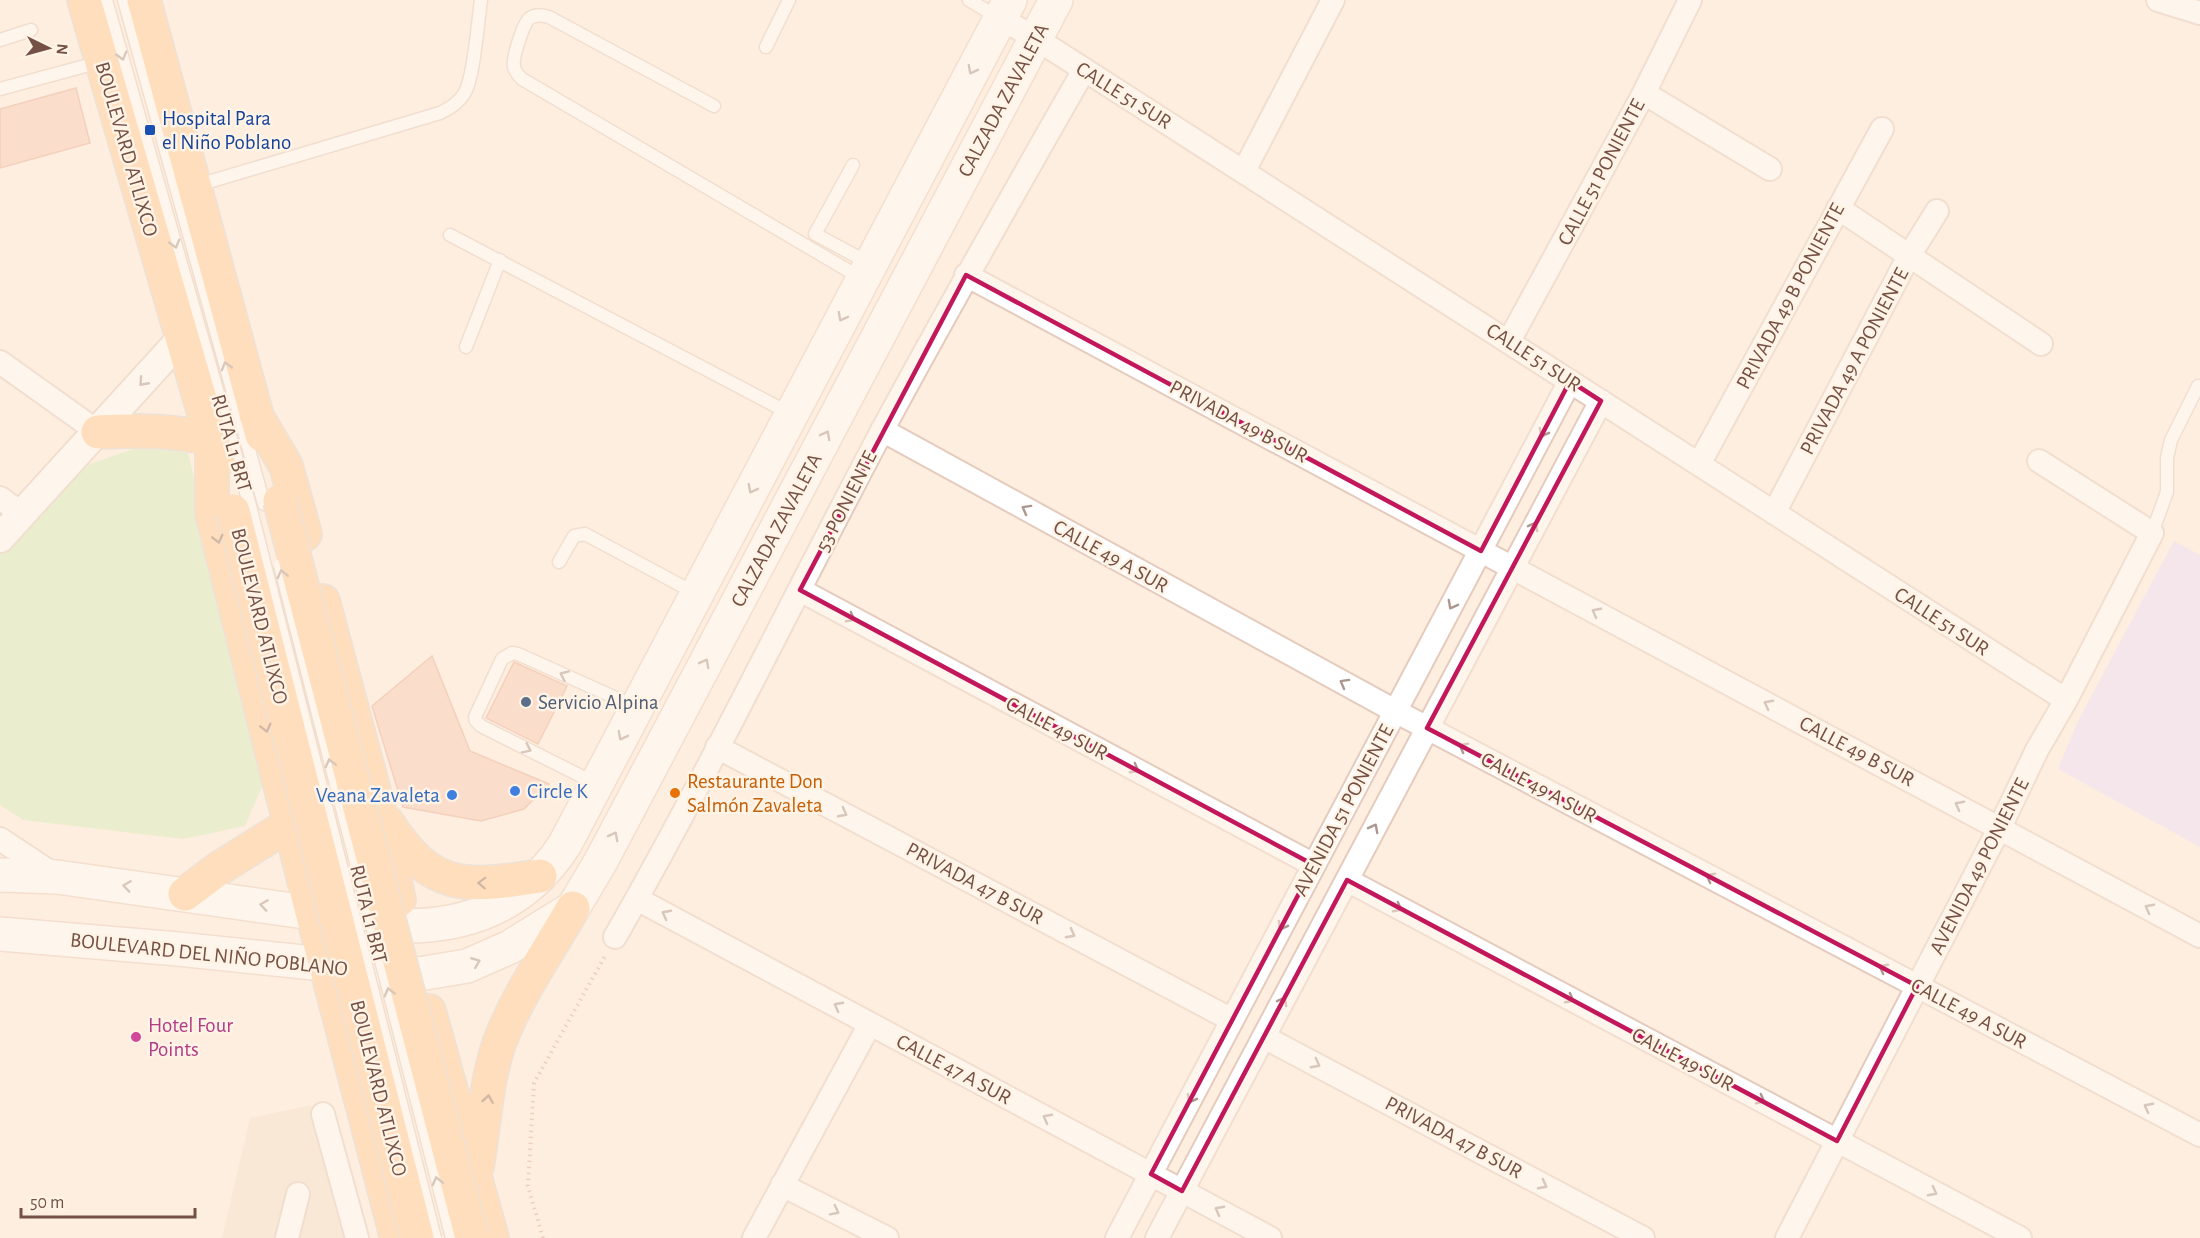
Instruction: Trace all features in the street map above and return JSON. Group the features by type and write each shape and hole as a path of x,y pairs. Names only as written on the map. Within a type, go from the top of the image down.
{"main road":[{"name":"BOULEVARD ATLIXCO","path":"84,0 212,439 259,507 472,1238"},
{"name":"BOULEVARD ATLIXCO","path":"144,0 256,415 259,507 417,1238"},
{"name":"CALZADA ZAVALETA","path":"419,974 467,966 510,947 573,909 601,861 1056,0"},
{"name":"CALZADA ZAVALETA","path":"405,926 446,924 479,915 511,899 549,868 597,784 1005,9"},
{"path":"256,415 286,466 379,810 405,926 492,1238"},
{"path":"98,432 155,430 212,439 212,513 397,1238"},
{"path":"290,824 309,841 329,849 351,843 360,837 379,810"},
{"path":"379,810 398,840 418,862 442,877 488,884 540,876"},
{"path":"185,894 218,869 290,824"},
{"path":"0,875 57,877 405,926"},
{"path":"476,1178 492,1073 500,1043 513,1012 573,909"},
{"name":"BOULEVARD DEL NIÑO POBLANO","path":"0,934 178,949 419,974"},
{"path":"353,1067 364,1057 391,1044 407,1041 438,1043"}],"street":[{"path":"1244,171 1333,0"},
{"name":"CALLE 51 PONIENTE","path":"1509,341 1644,93 1690,0"},
{"path":"2158,0 2200,13"},
{"name":"CALLE 51 SUR","path":"1005,9 1035,38 1084,70 2066,700"},
{"name":"53 PONIENTE","path":"615,937 800,591 882,430 966,275 1084,70"},
{"path":"1644,93 1770,169"},
{"name":"PRIVADA 49 B PONIENTE","path":"1699,464 1882,129"},
{"path":"1838,208 2041,344"},
{"name":"PRIVADA 49 A PONIENTE","path":"1774,513 1909,256 1937,211"},
{"name":"PRIVADA 49 B SUR","path":"966,275 1512,567"},
{"path":"0,538 11,506 98,432 182,338"},
{"path":"0,362 98,432"},
{"name":"AVENIDA 51 PONIENTE","path":"1117,1238 1570,381"},
{"name":"AVENIDA 51 PONIENTE","path":"1157,1238 1601,401"},
{"name":"CALLE 49 A SUR","path":"882,430 1395,711 2200,1135"},
{"path":"2039,461 2152,533"},
{"name":"AVENIDA 49 PONIENTE","path":"1787,1238 2000,827 2037,750 2066,700 2152,533"},
{"name":"CALLE 49 B SUR","path":"1512,567 2200,936"},
{"name":"CALLE 49 SUR","path":"800,591 1314,865"},
{"name":"PRIVADA 47 B SUR","path":"717,747 1232,1020"},
{"path":"0,838 57,877"},
{"name":"CALLE 49 SUR","path":"1347,880 1837,1141 1984,1229 2020,1238"},
{"name":"CALLE 47 A SUR","path":"637,899 1270,1238"},
{"path":"754,1238 870,1024"},
{"name":"PRIVADA 47 B SUR","path":"1264,1037 1643,1238"},
{"path":"323,1114 357,1238"},
{"path":"782,1185 887,1238"},
{"path":"288,1238 298,1194"}],"lane":[{"name":"RUTA L1 BRT","path":"106,0 259,507"},
{"name":"RUTA L1 BRT","path":"124,0 259,507 435,1238"},
{"path":"194,186 440,113 454,105 465,92 470,75 481,0"},
{"path":"766,47 789,0"},
{"path":"969,0 1005,9"},
{"path":"714,105 549,17 538,15 529,19 524,27 514,67 522,79 807,248 867,271"},
{"path":"0,40 31,30"},
{"path":"0,89 102,62"},
{"path":"807,248 854,165"},
{"path":"450,234 791,414"},
{"path":"815,234 867,271"},
{"path":"466,347 500,260"},
{"name":"AVENIDA 49 PONIENTE","path":"2152,533 2167,492 2167,458 2171,440 2198,386"},
{"path":"559,562 574,536 585,534 696,594"},
{"name":"RUTA L1 BRT","path":"276,550 452,1238"},
{"path":"597,784 481,726 476,721 475,717 502,659 512,653 518,654 637,707"}],"path":[{"path":"543,1238 528,1186 534,1083 615,937"}],"highlighted area":[{"path":"966,275 1481,551 1570,381 1601,401 1427,728 1917,986 1837,1141 1347,880 1182,1191 1151,1174 1314,865 800,590"}],"shaded area":[{"path":"2174,541 2200,555 2200,847 2058,769 2078,721"},
{"path":"311,1105 349,1238 222,1238 250,1118"}],"green space":[{"path":"139,447 188,453 267,775 245,826 183,839 23,820 0,805 0,555 84,466"}],"building":[{"path":"76,88 90,143 0,168 0,109"},
{"path":"432,656 470,751 549,784 524,809 481,821 403,807 372,706"},
{"name":"Servicio Alpina","path":"514,662 567,686 538,744 486,718"}],"place":[{"name":"Hospital Para el Niño Poblano","path":"150,130"},
{"name":"Servicio Alpina","path":"526,702"},
{"name":"Circle K","path":"515,791"},
{"name":"Restaurante Don Salmón Zavaleta","path":"675,793"},
{"name":"Veana Zavaleta","path":"452,795"},
{"name":"Hotel Four Points","path":"136,1037"}]}
